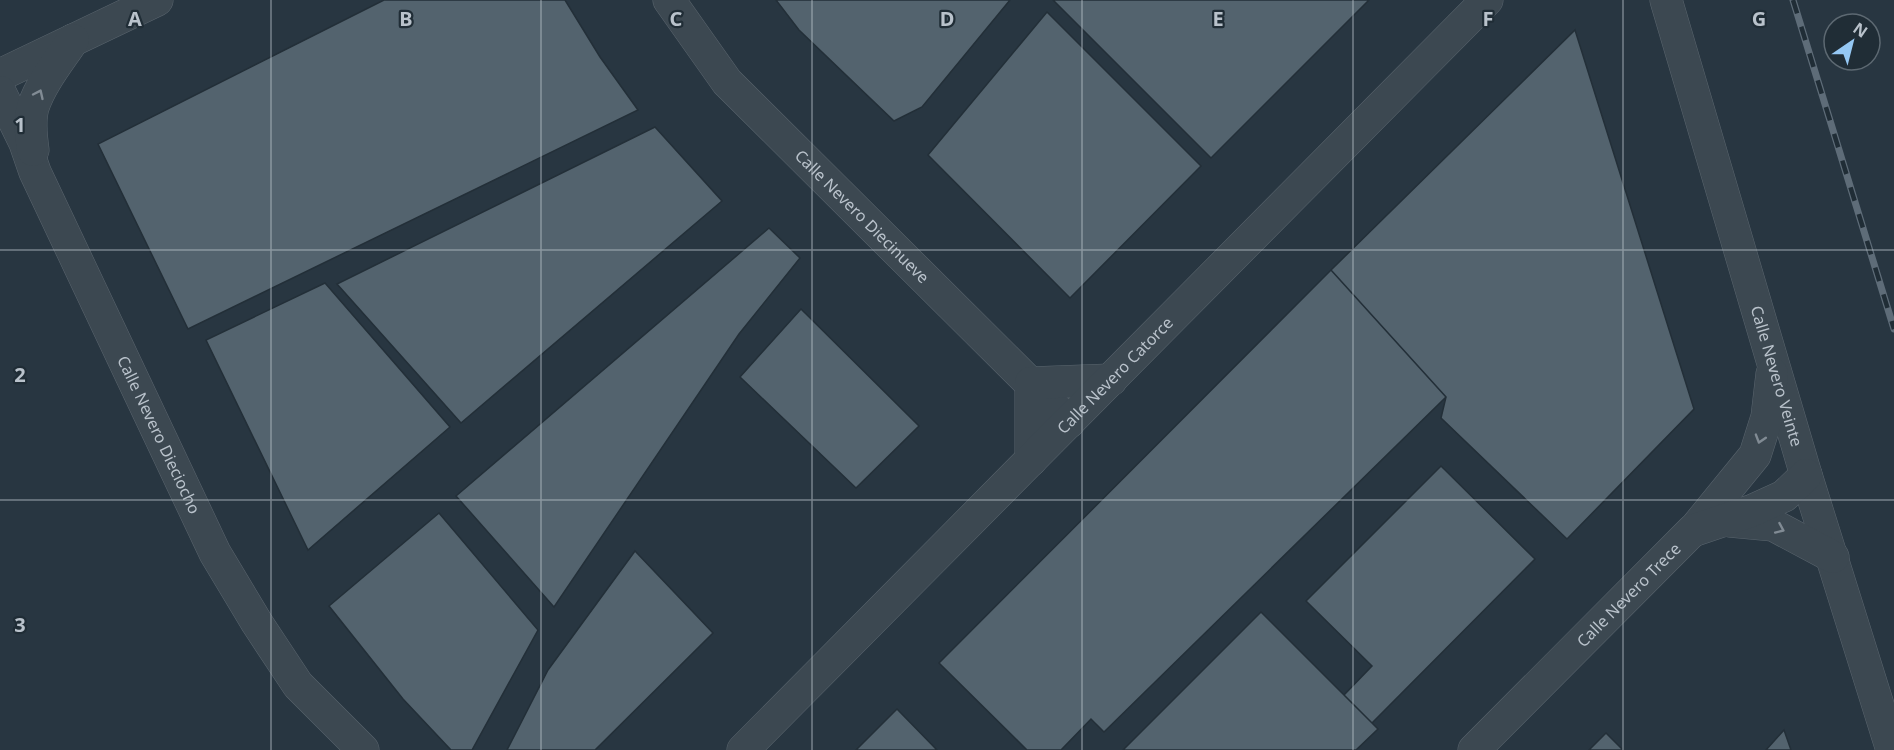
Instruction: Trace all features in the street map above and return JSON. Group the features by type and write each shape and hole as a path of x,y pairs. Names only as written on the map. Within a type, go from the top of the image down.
{"street":[{"path":"0,75 157,0"},
{"name":"Calle Nevero Diecinueve","path":"669,0 727,82 1069,422"},
{"name":"Calle Nevero Catorce","path":"743,750 1487,0"},
{"name":"Calle Nevero Veinte","path":"1663,3 1892,750"},
{"path":"34,169 30,128 33,108 43,87 73,40"},
{"name":"Calle Nevero Dieciocho","path":"0,92 215,553 298,685 363,750"},
{"path":"0,117 34,169"},
{"path":"0,138 34,169"},
{"name":"Calle Nevero Trece","path":"1474,750 1692,531 1724,507 1755,455 1767,417 1774,361"},
{"path":"1031,460 1031,383 1111,380"},
{"path":"1724,507 1781,477 1806,474"},
{"path":"1724,507 1773,525 1833,557"}],"building":[{"path":"384,0 565,0 600,57 638,110 188,329 98,144"},
{"path":"776,0 1010,0 922,107 894,121 799,30"},
{"path":"1053,0 1369,0 1211,158"},
{"path":"1047,12 1201,166 1070,298 928,155"},
{"path":"1575,30 1694,409 1567,539 1441,418 1446,397 1331,270"},
{"path":"655,127 722,201 461,423 337,284"},
{"path":"769,228 800,258 739,334 554,607 456,496"},
{"path":"1331,270 1446,397 1104,732 1091,719 1061,750 1027,750 939,663"},
{"path":"325,283 450,427 308,550 206,340"},
{"path":"801,309 919,426 856,488 740,377"},
{"path":"1441,466 1535,559 1372,723 1344,695 1372,666 1306,601"},
{"path":"439,513 538,630 472,750 451,750 403,699 329,606"},
{"path":"635,551 713,633 595,750 507,750 548,670"},
{"path":"1261,612 1378,729 1356,750 1123,750"},
{"path":"897,709 937,750 856,750"},
{"path":"1784,730 1791,750 1766,750"},
{"path":"1606,733 1623,750 1589,750"}],"railway":[{"path":"1793,0 1894,329"}]}
